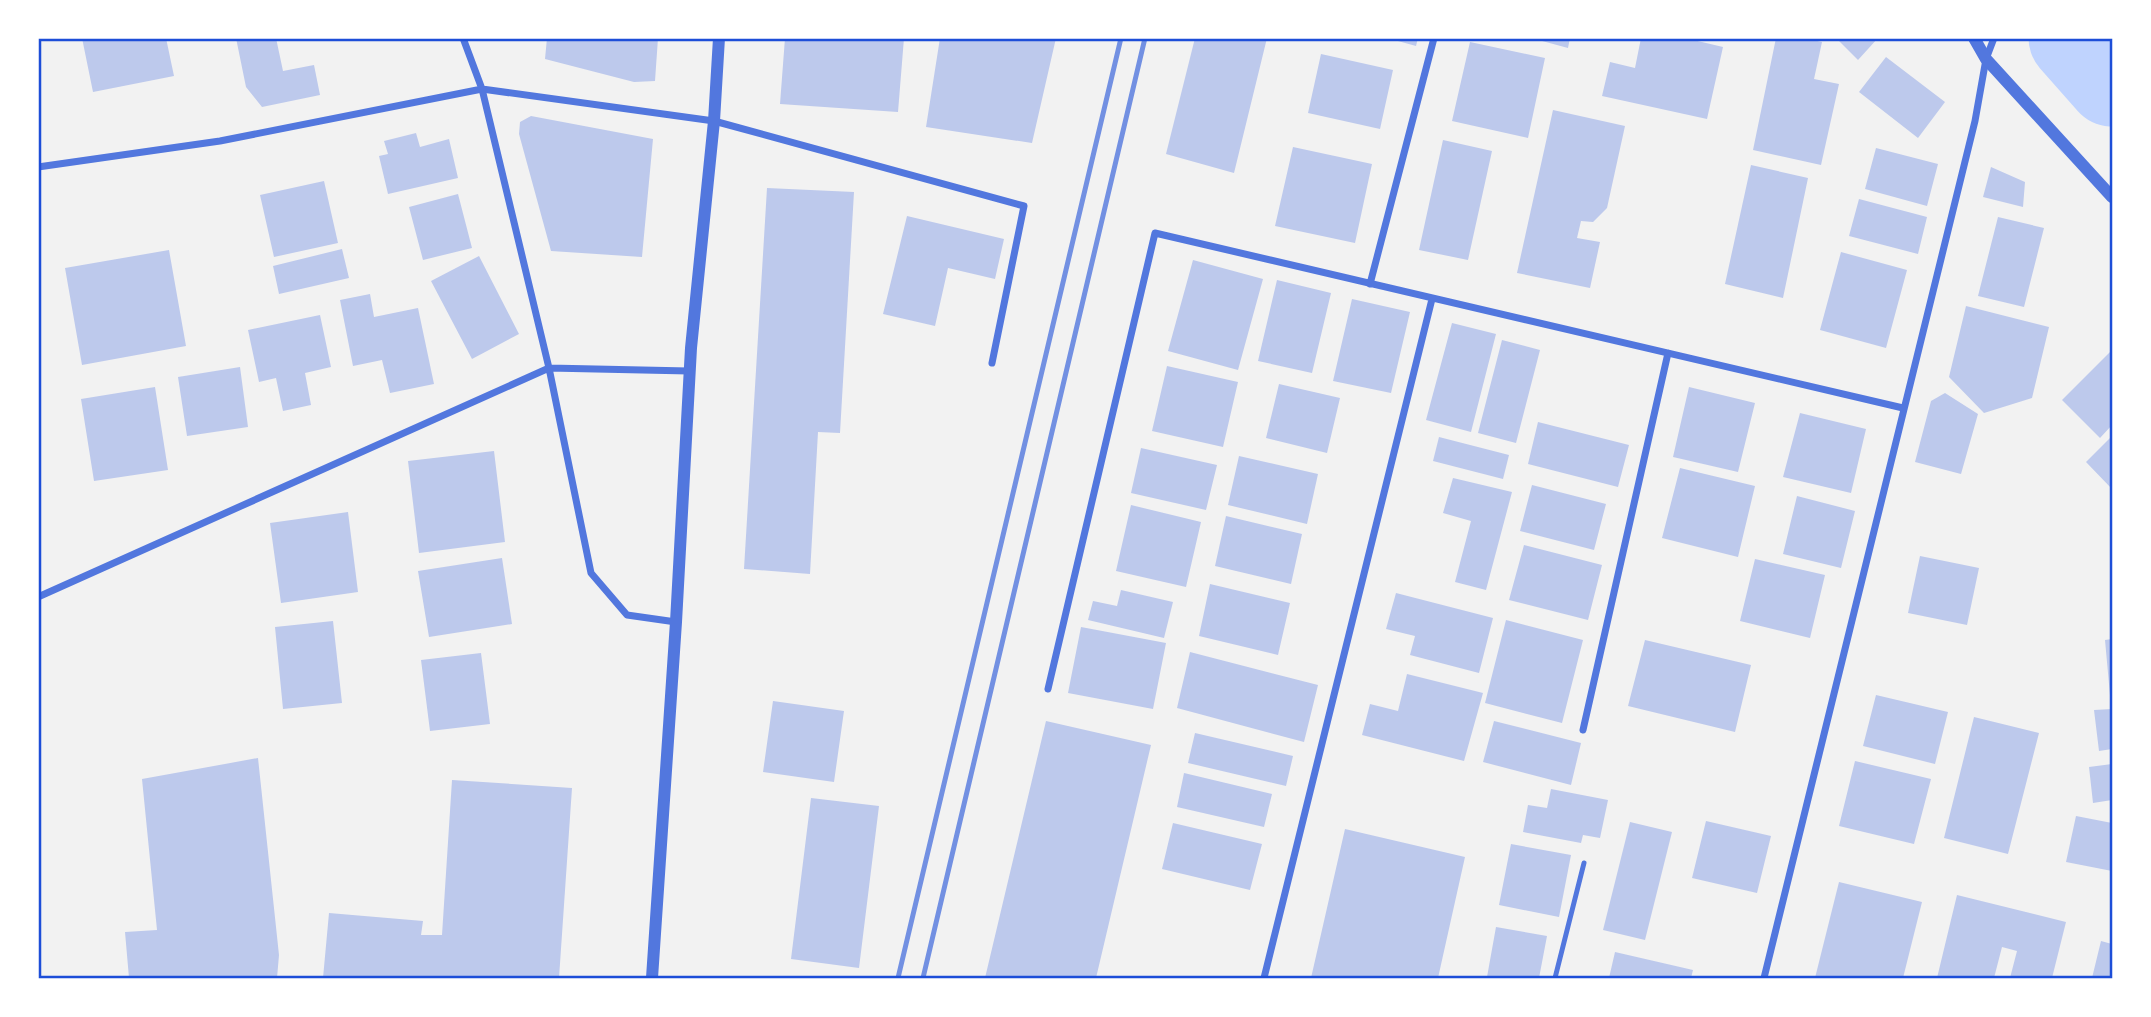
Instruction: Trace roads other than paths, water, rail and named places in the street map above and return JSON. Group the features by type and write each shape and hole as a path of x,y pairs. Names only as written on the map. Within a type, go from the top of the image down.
{"street":[{"path":"463,38 482,89 549,368 591,573 627,615 676,622"},
{"path":"652,978 676,622 689,371 714,121 719,38"},
{"path":"1370,284 1434,38"},
{"path":"1974,38 1986,59 2112,197"},
{"path":"1764,978 1975,121 1986,59 1994,38"},
{"path":"38,167 220,141 482,89 714,121 1024,205 992,363"},
{"path":"1048,689 1155,233 1903,408"},
{"path":"1264,978 1432,299"},
{"path":"1583,730 1668,353"},
{"path":"38,597 549,368 689,371"}],"lane":[{"path":"1555,978 1584,863"}],"waterway":[{"path":"2074,38 2112,81"}],"railway":[{"path":"898,978 1121,38"},
{"path":"923,978 1145,38"}]}
